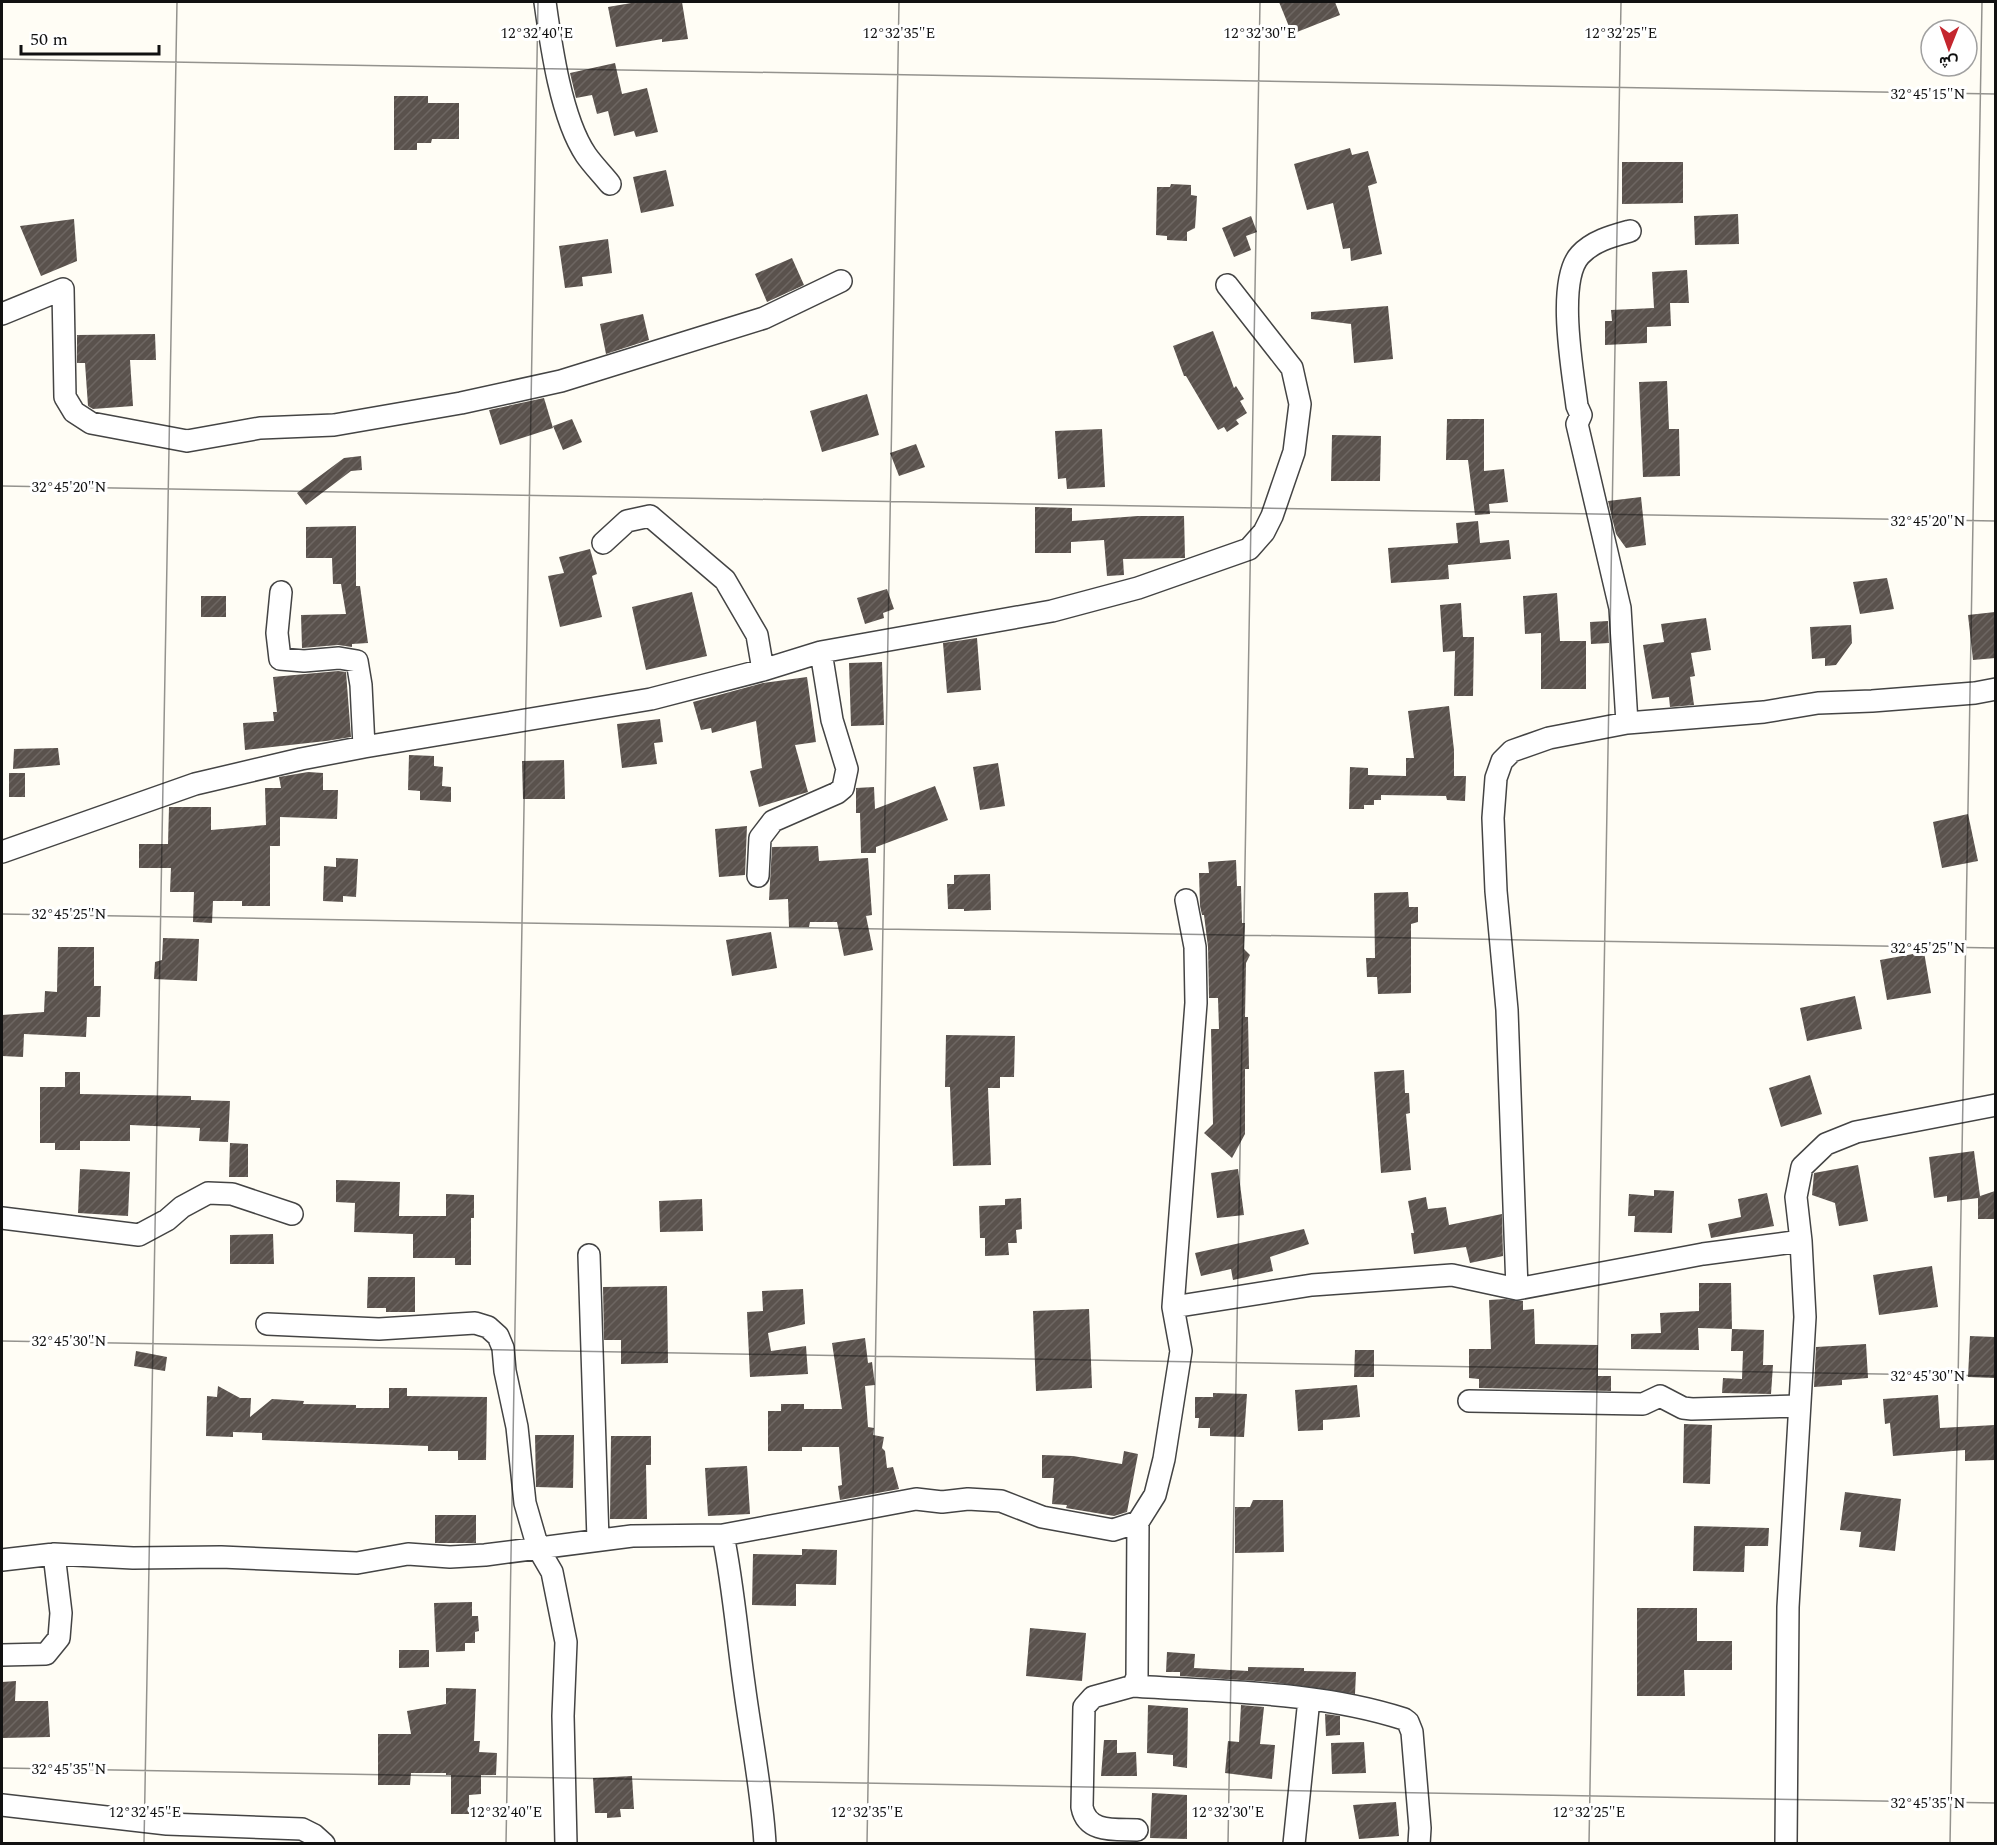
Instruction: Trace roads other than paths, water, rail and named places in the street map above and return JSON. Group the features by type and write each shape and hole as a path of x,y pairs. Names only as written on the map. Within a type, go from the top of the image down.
{"street":[{"path":"545,2 550,46 569,119 585,153 610,184"},
{"path":"1627,723 1620,608 1577,424 1581,415 1577,406 1567,330 1571,276 1579,256 1592,245 1630,231"},
{"path":"2,314 63,290 65,397 74,412 91,423 187,441 261,428 334,425 461,403 561,381 765,318 841,281"},
{"path":"2,852 195,784 364,747 651,699 763,670 821,652 1052,611 1138,588 1249,549 1264,532 1272,516 1294,452 1300,404 1292,369 1227,285"},
{"path":"603,543 627,521 650,516 659,523 724,580 757,635 763,670"},
{"path":"281,592 277,633 280,659 304,662 339,658 357,662 361,685 364,747"},
{"path":"758,876 760,838 773,821 837,793 843,788 846,779 847,769 832,720 821,652"},
{"path":"1517,1289 1507,1010 1496,891 1493,818 1496,778 1502,761 1512,752 1549,738 1627,723 1764,712 1818,703 1975,693 1995,689"},
{"path":"1133,1686 1139,1663 1138,1522 1155,1495 1164,1459 1181,1351 1173,1307 1196,1003 1195,947 1186,900"},
{"path":"1786,1844 1788,1607 1805,1317 1796,1197 1802,1167 1826,1144 1856,1132 1995,1106"},
{"path":"2,1218 139,1235 208,1193 231,1194 292,1214"},
{"path":"1173,1307 1312,1285 1452,1275 1517,1289 1703,1254 1801,1240"},
{"path":"589,1255 598,1540"},
{"path":"267,1324 379,1329 476,1323 488,1328 498,1336 503,1348 505,1371 517,1427 525,1503 538,1548 552,1572 566,1642 562,1716 566,1844"},
{"path":"1469,1401 1643,1404 1660,1396 1683,1408 1692,1409 1799,1406"},
{"path":"2,1560 54,1554 133,1558 221,1557 357,1563 408,1554 450,1557 486,1556 632,1536 723,1535 916,1499 942,1502 968,1499 1001,1501 1042,1517 1113,1530 1138,1522"},
{"path":"723,1535 734,1596 744,1685 763,1806 765,1844"},
{"path":"2,1655 46,1654 59,1638 62,1613 54,1554"},
{"path":"1137,1830 1098,1828 1087,1820 1082,1807 1084,1707 1093,1697 1133,1686 1309,1699 1399,1717 1408,1722 1412,1732 1420,1828 1419,1844"},
{"path":"1294,1844 1309,1699"},
{"path":"2,1805 167,1824 302,1829 314,1835 324,1844"}]}
